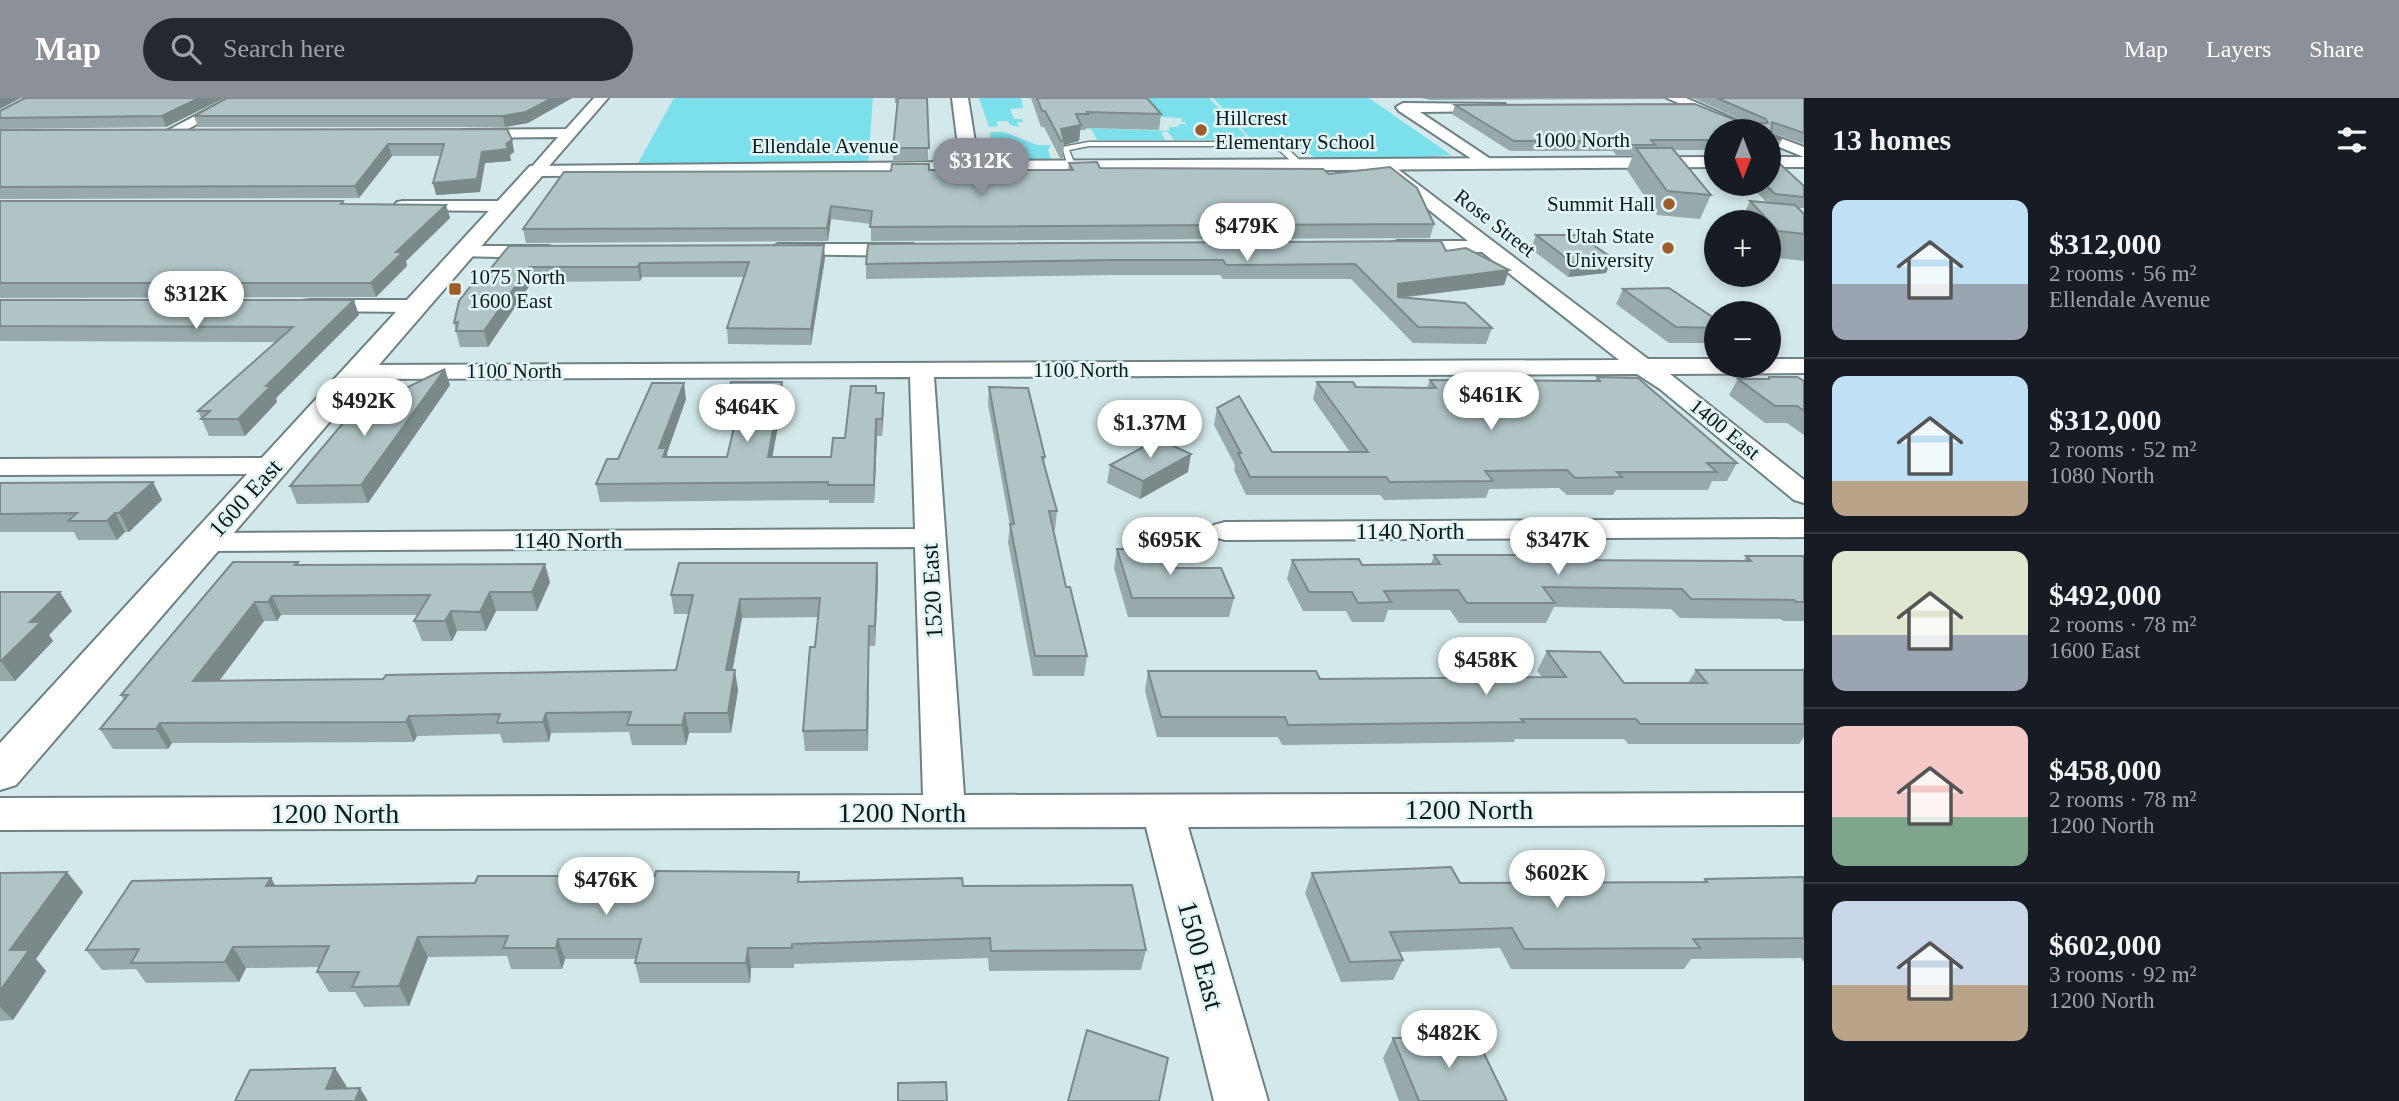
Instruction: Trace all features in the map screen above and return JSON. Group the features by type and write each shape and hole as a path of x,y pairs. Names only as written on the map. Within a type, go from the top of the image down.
{"street":[{"path":"193,135 159,135 239,98"},
{"name":"1600 East","path":"0,773 16,736 206,542 601,98"},
{"path":"960,98 970,168"},
{"path":"1389,98 1490,164"},
{"path":"1674,98 1725,119"},
{"path":"1656,107 1694,106"},
{"path":"1404,108 1518,107"},
{"path":"454,134 570,133"},
{"path":"1782,143 1804,152"},
{"name":"1000 North","path":"1490,164 1704,162"},
{"path":"1782,162 1804,162"},
{"name":"Ellendale Avenue","path":"537,170 1385,167 1490,164"},
{"name":"Rose Street","path":"1385,167 1643,368"},
{"path":"382,206 505,206"},
{"path":"1383,247 1489,246"},
{"path":"757,250 938,249"},
{"path":"464,252 562,251"},
{"path":"287,306 416,306"},
{"name":"1100 North","path":"359,372 1804,366"},
{"name":"1400 East","path":"1643,368 1669,384 1804,494"},
{"name":"1520 East","path":"922,371 944,812"},
{"path":"0,467 273,466"},
{"name":"1140 North","path":"1225,531 1804,528"},
{"name":"1140 North","path":"206,542 930,538"},
{"name":"1500 East","path":"1161,809 1241,1101"},
{"name":"1200 North","path":"0,814 1804,809"}],"shaded area":[{"path":"674,98 873,98 868,163 638,163"},
{"path":"979,98 1021,98 1023,108 1010,109 1014,119 1022,119 1023,122 1017,122 1019,127 1010,125 1008,121 997,121 998,126 989,127"},
{"path":"1137,98 1209,98 1249,139 1174,140 1168,132 1161,132 1165,140 1097,140 1092,130 1085,128 1169,131 1169,127 1185,124 1188,131 1183,115 1185,122 1181,122 1182,118 1077,113"},
{"path":"1213,98 1369,98 1451,155 1398,160 1317,161 1306,150 1294,145 1251,139"},
{"path":"990,132 1004,132 1037,145 1051,145 1048,150 1052,161 1013,161 1007,156 992,155"}],"building":[{"path":"25,98 199,98 162,116 0,118 0,111"},
{"path":"227,98 552,98 526,112 503,116 194,116"},
{"path":"898,98 927,98 929,148 893,148"},
{"path":"1037,98 1147,98 1161,114 1076,114 1081,125 1061,129 1064,141 1061,141"},
{"path":"1717,98 1804,98 1804,133 1782,125 1782,119 1766,119"},
{"path":"1695,104 1732,119 1704,119 1704,140 1651,140 1655,145 1620,145 1617,141 1514,141 1455,105"},
{"path":"507,129 512,140 506,144 508,149 482,152 477,179 433,183 444,144 388,144 355,186 0,187 0,130"},
{"path":"1636,148 1672,148 1704,187 1704,194 1667,191"},
{"path":"1097,162 1100,168 1323,169 1329,174 1390,167 1417,188 1434,224 870,227 872,211 831,206 827,228 523,229 564,172 891,171 892,164 929,164 929,170 1073,170 1069,163"},
{"path":"1782,166 1804,186 1804,197 1782,195"},
{"path":"0,201 343,201 341,204 446,205 396,252 403,252 371,283 0,283"},
{"path":"1750,201 1795,205 1804,214 1804,234 1781,231 1781,210 1758,210"},
{"path":"1536,235 1579,235 1612,258 1573,263"},
{"path":"1441,241 1446,251 1466,248 1509,270 1398,284 1398,297 1465,303 1492,328 1418,327 1355,264 1226,265 1223,260 1113,260 866,264 868,244"},
{"path":"824,245 811,329 727,328 749,262 640,263 638,267 529,267 484,331 456,331 458,322 454,323 459,301 481,273 487,273 509,246"},
{"path":"1669,288 1704,311 1704,328 1676,327 1623,289"},
{"path":"0,300 354,300 266,386 271,386 238,419 201,419 210,411 198,411 293,327 0,326"},
{"path":"445,369 361,485 290,486 354,410"},
{"path":"1597,377 1638,378 1737,463 1707,463 1717,472 1617,472 1622,477 1575,478 1567,470 1485,471 1493,481 1390,482 1386,477 1250,477 1238,453 1241,453 1217,408 1239,396 1272,452 1368,452 1317,382 1353,382 1356,387 1436,388 1430,380 1600,381"},
{"path":"1797,377 1804,381 1804,411 1797,406 1775,406 1738,379"},
{"path":"731,382 782,382 768,457 831,457 833,438 845,438 851,386 876,386 876,393 884,393 882,419 876,419 874,485 828,485 828,482 596,484 607,459 618,459 652,383 684,383 659,448 666,448 663,457 727,457 739,406 725,406"},
{"path":"989,387 1028,388 1045,457 1042,457 1057,511 1049,511 1066,587 1070,587 1087,656 1035,656 1010,524 1014,524"},
{"path":"1158,439 1191,454 1143,481 1110,465"},
{"path":"153,482 107,521 68,521 77,513 0,514 0,483"},
{"path":"1117,549 1168,549 1174,568 1221,568 1234,598 1132,598"},
{"path":"1434,555 1547,555 1551,560 1751,561 1746,556 1804,556 1804,602 1691,599 1682,589 1543,587 1555,603 1467,603 1458,590 1384,591 1391,602 1358,603 1352,592 1309,592 1292,560 1359,559 1362,565 1440,564"},
{"path":"233,562 298,562 295,565 545,564 532,592 490,592 480,612 451,611 445,621 414,621 430,595 272,596 268,602 255,602 193,681 383,679 386,675 676,670 693,595 671,595 679,563 877,563 875,626 869,626 867,730 803,731 810,647 815,647 820,598 740,599 726,670 735,670 728,713 685,713 682,725 627,725 631,712 546,713 543,722 497,723 500,714 409,716 406,722 160,723 156,729 100,729 128,695 121,695"},
{"path":"0,592 60,592 30,622 41,622 1,661 0,661"},
{"path":"1547,651 1600,652 1624,683 1707,683 1696,670 1804,670 1804,724 1640,724 1636,719 1521,719 1524,722 1288,725 1285,717 1161,717 1148,671 1316,671 1320,679 1566,677"},
{"path":"1451,867 1460,883 1707,882 1705,879 1804,877 1804,938 1693,939 1700,948 1524,949 1512,928 1390,932 1403,960 1350,962 1312,873"},
{"path":"656,871 799,872 798,882 962,878 963,886 1132,885 1146,950 991,951 990,938 792,944 792,948 748,948 746,963 635,963 641,939 558,939 556,948 503,948 508,936 418,937 399,986 352,987 359,972 317,972 329,946 233,947 225,962 131,963 139,949 86,950 132,881 271,878 266,886 475,883 478,876 655,876"},
{"path":"67,872 10,950 29,950 0,991 0,873"},
{"path":"1087,1030 1168,1058 1159,1101 1068,1101"},
{"path":"1476,1037 1507,1101 1419,1101 1393,1038"},
{"path":"335,1068 326,1089 360,1088 355,1101 235,1101 250,1070"},
{"path":"946,1082 947,1101 898,1101 898,1083"}],"place":[{"name":"Hillcrest Elementary School","path":"1201,130"},
{"name":"Summit Hall","path":"1669,204"},
{"name":"Utah State University","path":"1668,248"},
{"name":"1075 North 1600 East","path":"455,289"}]}
